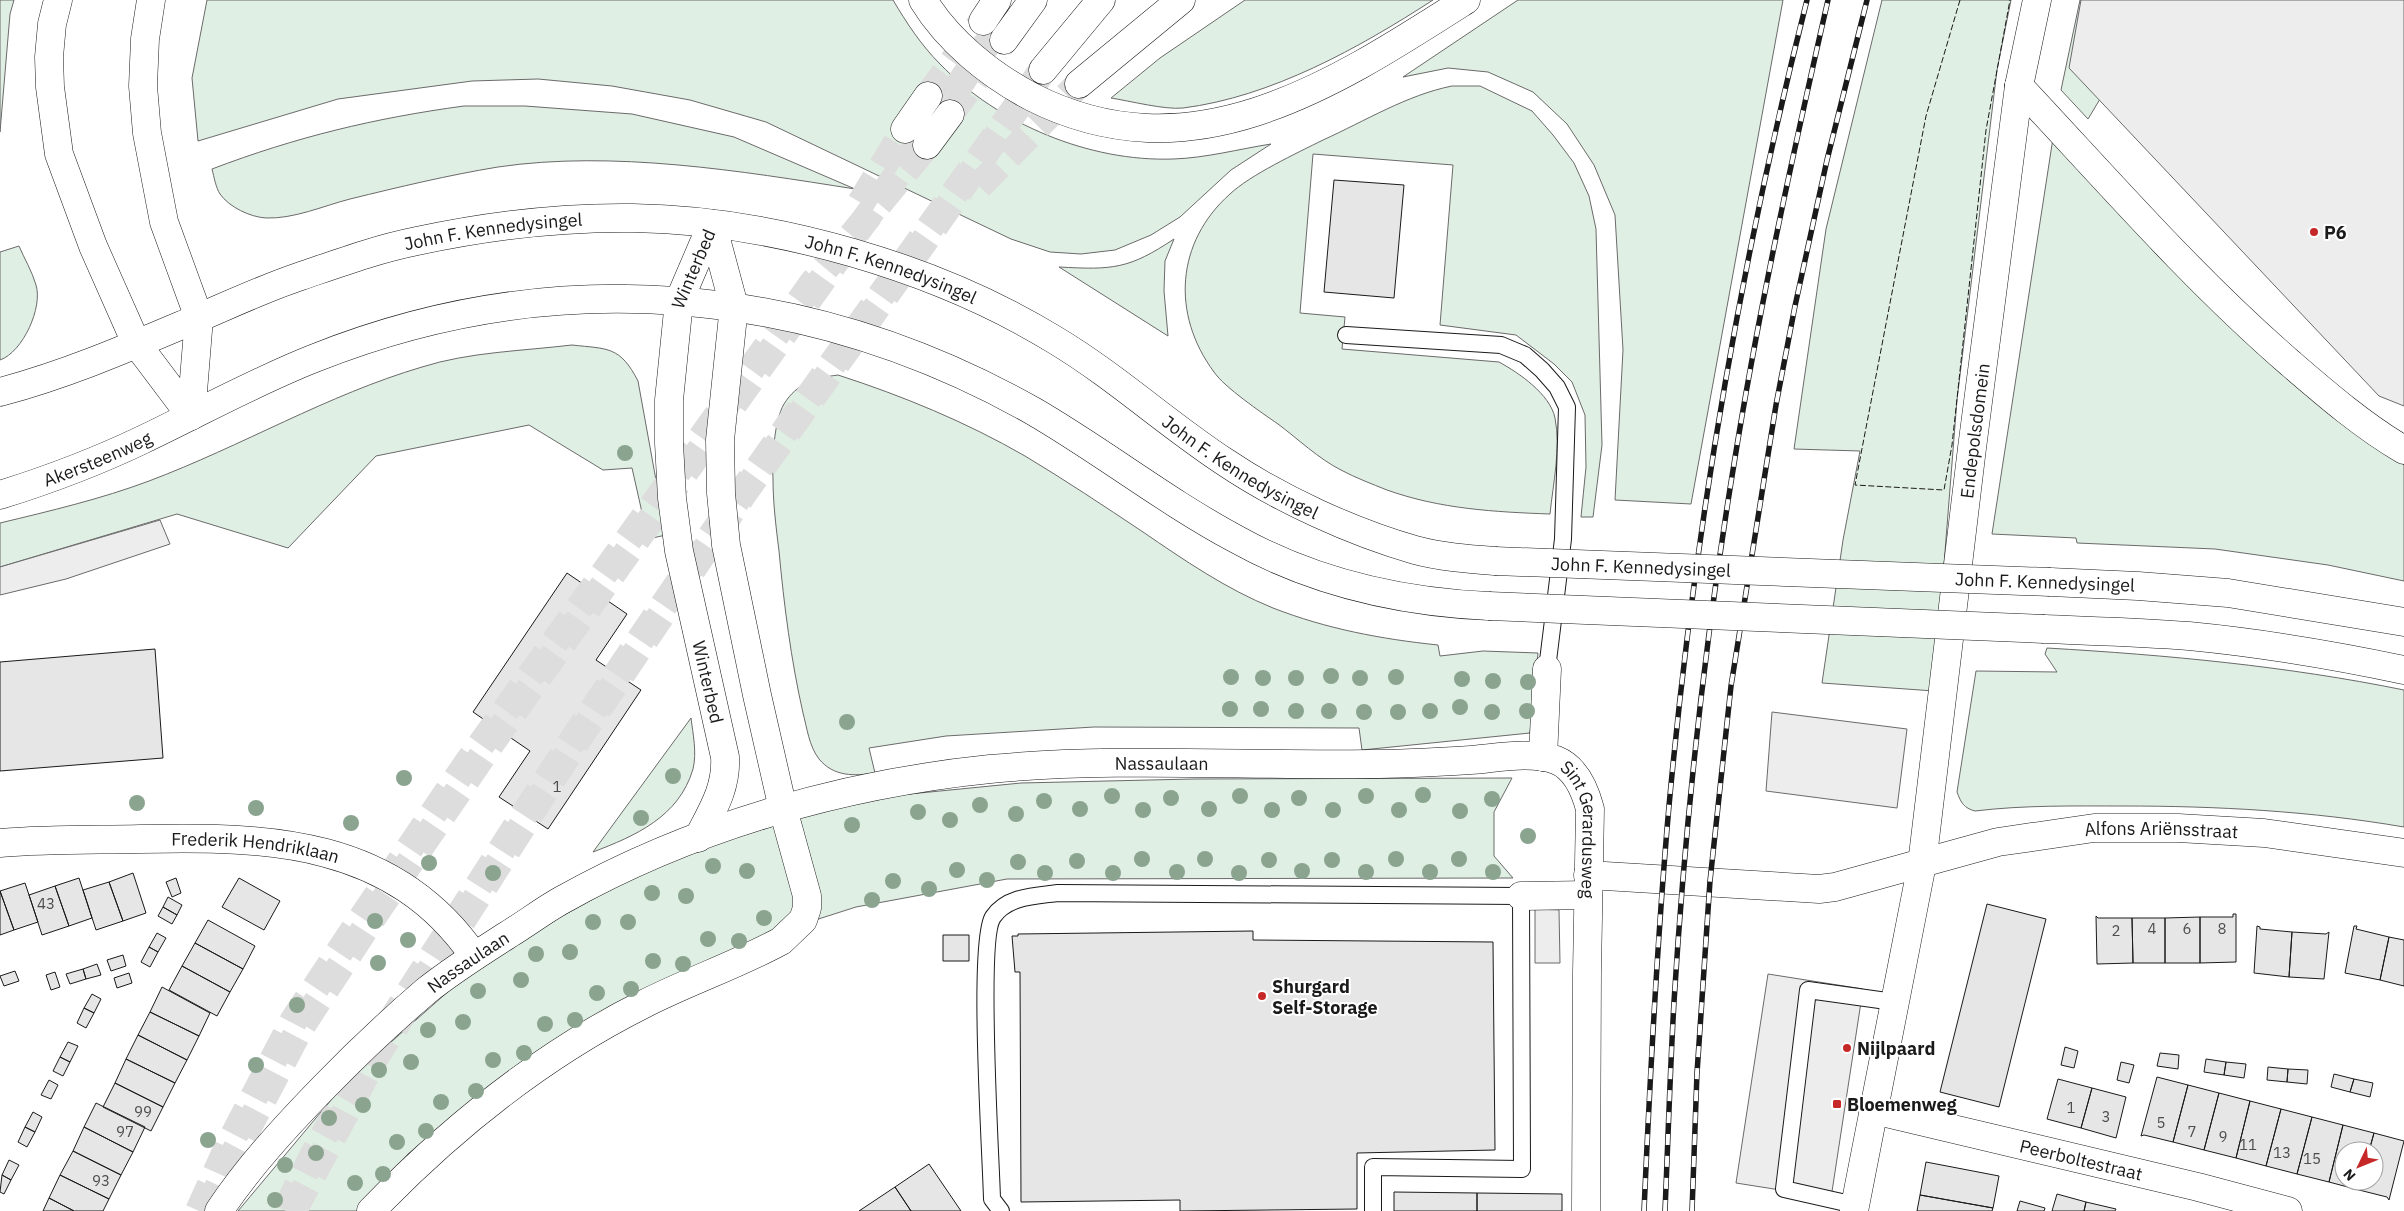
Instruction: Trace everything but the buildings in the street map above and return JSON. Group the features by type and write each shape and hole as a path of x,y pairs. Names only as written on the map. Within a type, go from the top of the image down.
{"main road":[{"path":"58,0 52,24 49,57 50,87 59,154 93,246 136,343 191,416"},
{"path":"151,0 145,39 143,86 147,133 164,222 199,318 191,416"},
{"path":"923,0 960,45 996,75 1017,89 1071,114 1100,122 1153,128 1182,128 1217,123 1252,114 1282,102 1339,76 1397,44 1466,0"},
{"path":"1004,40 1033,0"},
{"path":"1043,70 1101,0"},
{"path":"1079,84 1181,0"},
{"name":"Endepolsdomein","path":"1922,864 1972,448 2019,86 2036,0"},
{"path":"2019,86 2114,192 2237,316 2346,410 2404,450"},
{"path":"928,96 916,137 950,114"},
{"name":"John F. Kennedysingel","path":"136,343 296,277 365,254 413,241 532,222 634,218 712,224 807,241 888,263 959,291 1055,340 1111,378 1225,462 1270,488 1375,537 1417,550 1495,561 2138,586 2228,593 2404,622"},
{"name":"Winterbed","path":"698,838 720,796 726,772 725,758 679,550 672,498 669,400 679,301 712,224"},
{"name":"Winterbed","path":"712,224 734,306 720,440 723,520 740,618 783,809"},
{"path":"191,416 314,358 390,332 459,314 543,302 616,299 679,301 734,306 786,315 867,337 971,378 1049,420 1236,539 1315,576 1380,594 1446,604 2044,628 2189,636 2321,654 2404,670"},
{"path":"0,392 85,366 136,343"},
{"name":"Akersteenweg","path":"0,495 73,469 138,442 191,416"},
{"name":"Sint Gerardusweg","path":"1547,669 1543,757 1556,760 1570,769 1585,791 1591,814 1588,885 1586,1211"},
{"name":"Nassaulaan","path":"219,1211 234,1189 301,1111 359,1051 428,990 474,956 562,900 645,860 735,823 783,809 923,777 1037,765 1390,764 1517,756 1543,757"},
{"path":"371,1211 472,1117 546,1062 593,1032 644,1004 766,950 789,935 803,920 807,908 807,896 783,809"},
{"name":"Alfons Ariënsstraat","path":"1521,896 1588,885 1835,887 1998,842 2094,828 2178,828 2264,832 2404,853"},
{"name":"Frederik Hendriklaan","path":"0,844 33,841 184,838 269,841 312,850 354,861 400,885 442,917 460,936 474,956"},
{"path":"1854,1208 1922,864"},
{"name":"Peerboltestraat","path":"1873,1110 2288,1211"}],"lane":[{"name":"Sint Gerardusweg","path":"1346,335 1501,345 1525,355 1557,387 1566,407 1563,539 1547,669"},
{"path":"1001,1211 992,1199 985,971 991,919 998,910 1008,903 1058,893 1521,896 1522,1169 1373,1167 1373,1211"},
{"path":"1854,1208 1784,1189 1808,990 1894,1002"}],"green space":[{"path":"0,0 14,0 10,14 0,132"},
{"path":"207,0 893,0 926,49 963,85 989,105 1047,135 1078,146 1110,154 1142,158 1173,159 1198,157 1271,144 1231,170 1180,217 1151,235 1115,250 1081,254 1050,252 1011,239 766,122 690,100 612,86 538,79 472,81 338,99 198,141 192,78"},
{"path":"1245,0 1433,0 1345,52 1281,82 1249,93 1183,108 1157,107 1111,98 1160,58"},
{"path":"1518,0 1783,0 1691,504 1615,500 1623,350 1615,215 1594,165 1567,124 1533,92 1488,72 1448,68 1403,77"},
{"path":"1882,0 2011,0 1997,70 1957,400 1934,691 1822,683 1843,540 1860,451 1794,449 1826,229"},
{"path":"2080,0 2143,0 2143,28 2088,119 2061,90"},
{"path":"1452,86 1480,86 1532,111 1574,163 1589,196 1596,229 1602,445 1593,517 1581,517 1586,467 1585,415 1572,382 1554,364 1516,335 1440,325 1453,165 1313,154 1300,313 1345,317 1342,349 1499,362 1533,385 1552,409 1557,430 1557,454 1550,514 1488,511 1427,501 1387,490 1341,470 1317,455 1226,385 1214,372 1200,350 1191,326 1186,303 1186,279 1190,256 1199,234 1212,213 1230,194 1261,172 1386,109 1435,90"},
{"path":"464,106 525,106 632,114 734,137 855,189 677,165 586,161 542,162 498,167 461,174 350,199 298,214 266,218 253,216 234,207 224,199 216,186 212,169 274,147 336,130 399,116"},
{"path":"2053,138 2159,257 2229,325 2404,465 2404,581 2328,565 2215,549 2077,543 2076,538 1992,534"},
{"path":"1174,239 1165,261 1164,291 1168,336 1059,267 1093,268 1120,265 1145,256"},
{"path":"19,246 36,285 37,305 23,339 16,348 0,360 0,252"},
{"path":"572,345 612,351 625,361 638,381 666,535 648,539 632,468 603,470 529,425 376,456 288,548 177,514 0,567 0,523 94,499 149,481 318,406 422,367 477,355"},
{"path":"838,375 934,411 1003,444 1070,484 1206,573 1239,592 1273,608 1314,622 1354,632 1438,645 1440,656 1483,651 1538,653 1530,733 1362,750 1359,728 1094,727 946,736 869,748 875,773 852,775 831,769 819,759 811,743 795,673 776,524 773,461 774,440 778,420 789,397 807,383"},
{"path":"2047,648 2137,654 2271,668 2404,690 2404,827 2299,813 2229,808 2068,806 1975,811 1966,807 1957,792 1976,671 2057,672 2045,654"},
{"path":"691,718 695,757 693,769 686,786 677,800 654,822 624,839 593,852"},
{"path":"1512,778 1494,812 1494,856 1513,878 1007,879 856,907 759,938 494,1084 408,1154 361,1211 238,1211 347,1081 486,958 664,860 859,799 1021,783 1193,779"}],"shaded area":[{"name":"P6","path":"2081,0 2404,0 2404,406 2379,396 2069,68"},
{"path":"160,520 170,544 66,579 0,595 0,567"},
{"path":"1772,712 1907,729 1897,808 1766,791"},
{"path":"1535,909 1559,910 1560,963 1535,963"},
{"path":"1768,974 1863,989 1831,1198 1736,1183"}],"tunnel":[{"path":"207,1211 236,1150 300,1028 372,918 491,743 915,150 1012,7"},
{"path":"928,96 983,21"},
{"path":"950,114 1004,40"},
{"path":"293,1211 374,1059 579,737 745,491 925,240 1043,70"},
{"path":"286,1211 333,1119 359,1075 413,987 562,757 763,462 1040,74"},
{"path":"979,186 1079,84"},
{"path":"861,203 905,129"},
{"path":"199,1211 228,1147 294,1020 467,764 813,283 927,145"}],"railway":[{"path":"1644,1211 1654,1008 1669,806 1679,704 1692,603 1706,501 1740,300 1783,99 1807,0"},
{"path":"1665,1211 1673,1028 1684,868 1697,732 1714,597 1754,347 1789,173 1828,0"},
{"path":"1692,1211 1697,1073 1710,881 1731,686 1776,405 1795,306 1827,160 1867,0"}],"fence":[{"path":"1960,0 1926,116 1855,485 1944,490 1952,445 1986,130 2010,0"}],"place":[{"name":"P6","path":"2314,232"},
{"name":"Shurgard Self-Storage","path":"1262,996"},
{"name":"Nijlpaard","path":"1847,1048"},
{"name":"Bloemenweg","path":"1837,1104"}]}
